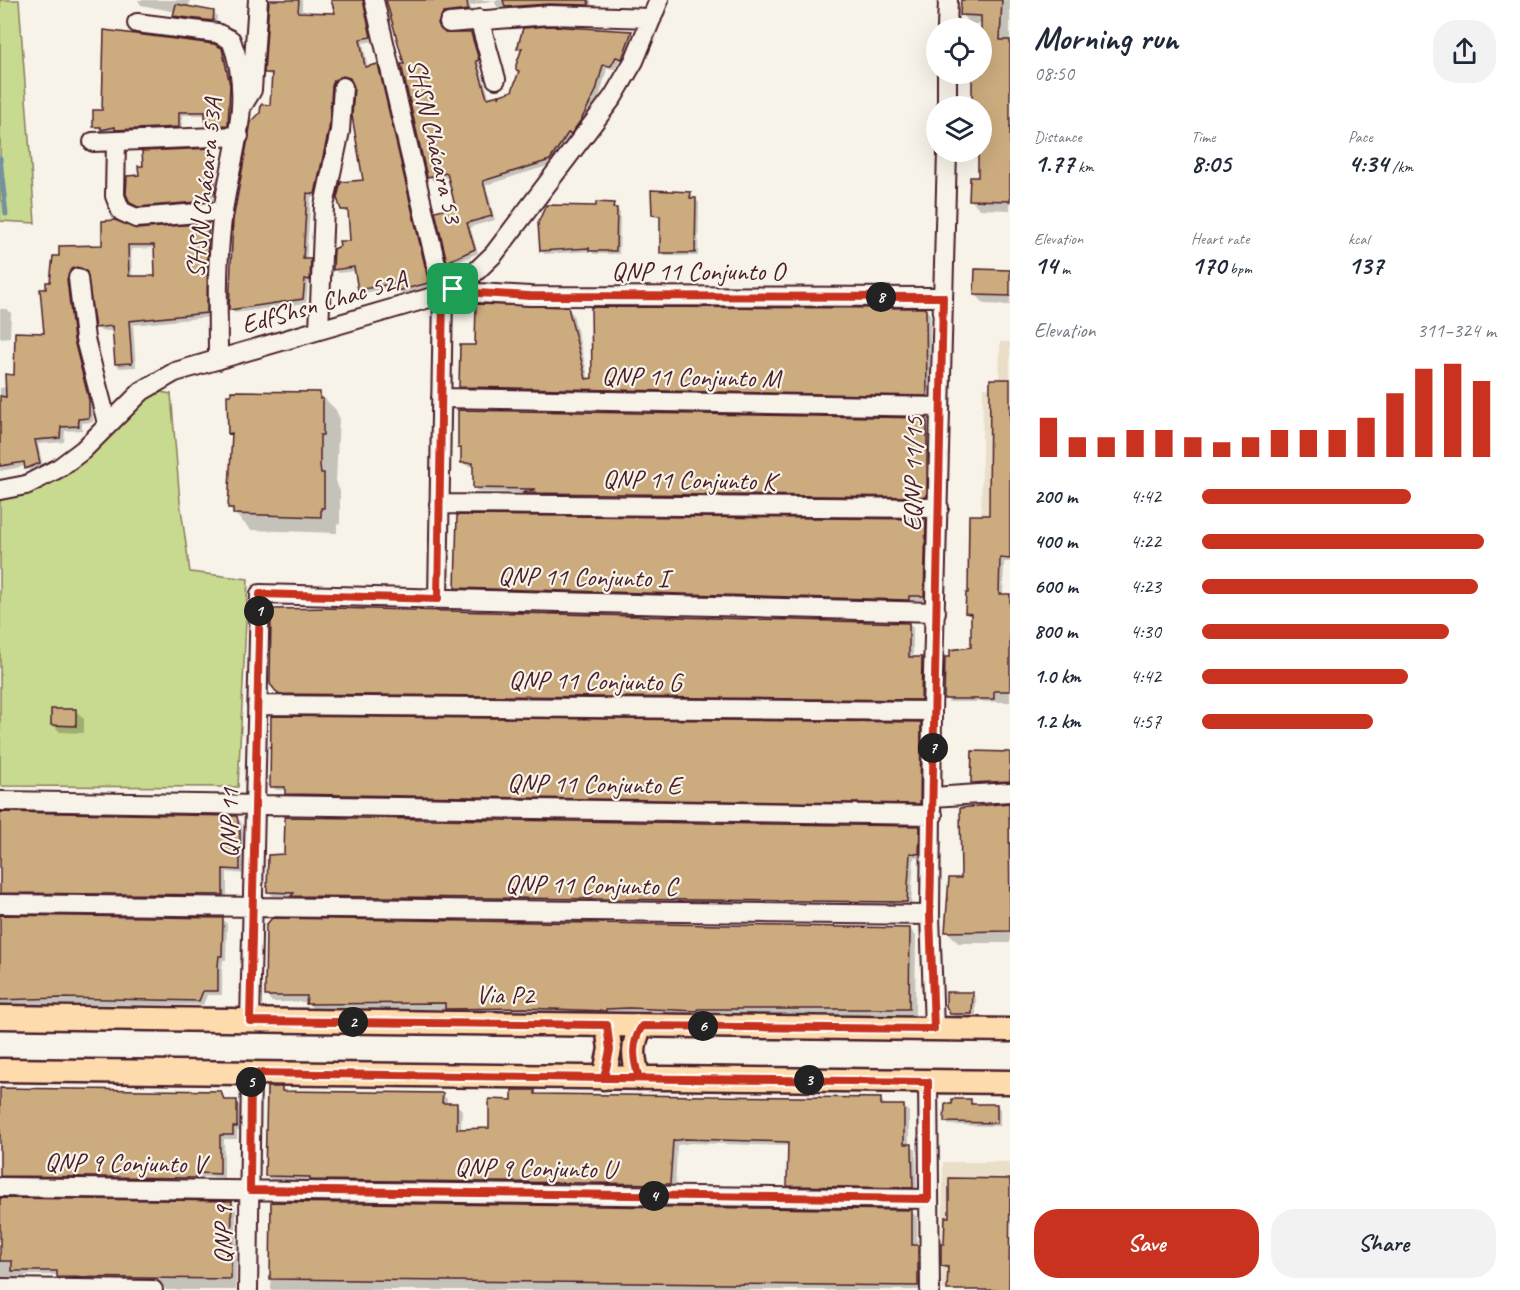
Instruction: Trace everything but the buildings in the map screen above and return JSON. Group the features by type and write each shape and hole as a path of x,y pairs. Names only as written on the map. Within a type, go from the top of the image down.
{"main road":[{"name":"Via P2","path":"0,1017 1010,1030"},
{"path":"604,1078 610,1050 607,1025"},
{"path":"639,1078 635,1064 635,1041 642,1026"},
{"path":"0,1070 1010,1082"}],"street":[{"path":"241,110 252,90 258,0"},
{"name":"SHSN Chácara 53","path":"374,0 448,291 441,398 438,599"},
{"path":"947,18 948,0"},
{"path":"449,22 654,8"},
{"name":"EdfShsn Chac 52A","path":"0,490 26,485 59,468 83,450 107,423 142,391 176,372 448,291 466,281 494,254 613,97 634,61 654,8"},
{"path":"479,19 496,79"},
{"name":"SHSN Chácara 53A","path":"137,23 217,33 231,40 235,49 239,71 241,110 239,136 223,211 219,251 218,360"},
{"path":"319,330 324,206 340,131 343,87"},
{"path":"93,142 239,136"},
{"path":"116,141 115,196 121,212 136,218 223,211"},
{"name":"EQNP 11/15","path":"934,1029 930,915 933,806 932,711 947,162"},
{"path":"78,278 85,339 107,423"},
{"name":"QNP 11 Conjunto O","path":"448,291 530,296 943,297"},
{"name":"QNP 11 Conjunto M","path":"441,398 940,407"},
{"name":"QNP 11 Conjunto K","path":"439,504 939,508"},
{"name":"QNP 11 Conjunto I","path":"259,626 260,594 936,612"},
{"name":"QNP 11","path":"250,1021 259,626"},
{"name":"QNP 11 Conjunto G","path":"257,705 932,711"},
{"path":"933,806 1010,792"},
{"name":"QNP 11 Conjunto E","path":"0,801 255,805 933,806"},
{"name":"QNP 11 Conjunto C","path":"0,904 930,915"},
{"name":"QNP 9","path":"248,1290 251,1073"},
{"path":"928,1082 930,1290"},
{"name":"QNP 9 Conjunto V","path":"0,1187 250,1190"},
{"name":"QNP 9 Conjunto U","path":"250,1190 928,1199"},
{"path":"0,1288 153,1290"}],"shaded area":[{"path":"1000,342 1010,342 1010,381 999,381"},
{"path":"983,388 999,389 1010,514 981,518"},
{"path":"943,1162 1010,1162 1010,1290 942,1290"}],"green space":[{"path":"0,0 19,0 35,223 0,221"},
{"path":"144,389 171,394 180,502 190,572 248,579 238,787 0,786 0,485 45,472"}],"waterway":[{"path":"0,158 6,214"}],"route":[{"path":"453,289 443,294 438,599 260,594 250,1021 607,1025 610,1050 604,1078 928,1082 930,1149 928,1199 250,1190 251,1073 604,1078 639,1078 634,1054 635,1041 642,1026 934,1029 930,915 933,797 932,711 943,297 530,296 453,289"}]}
